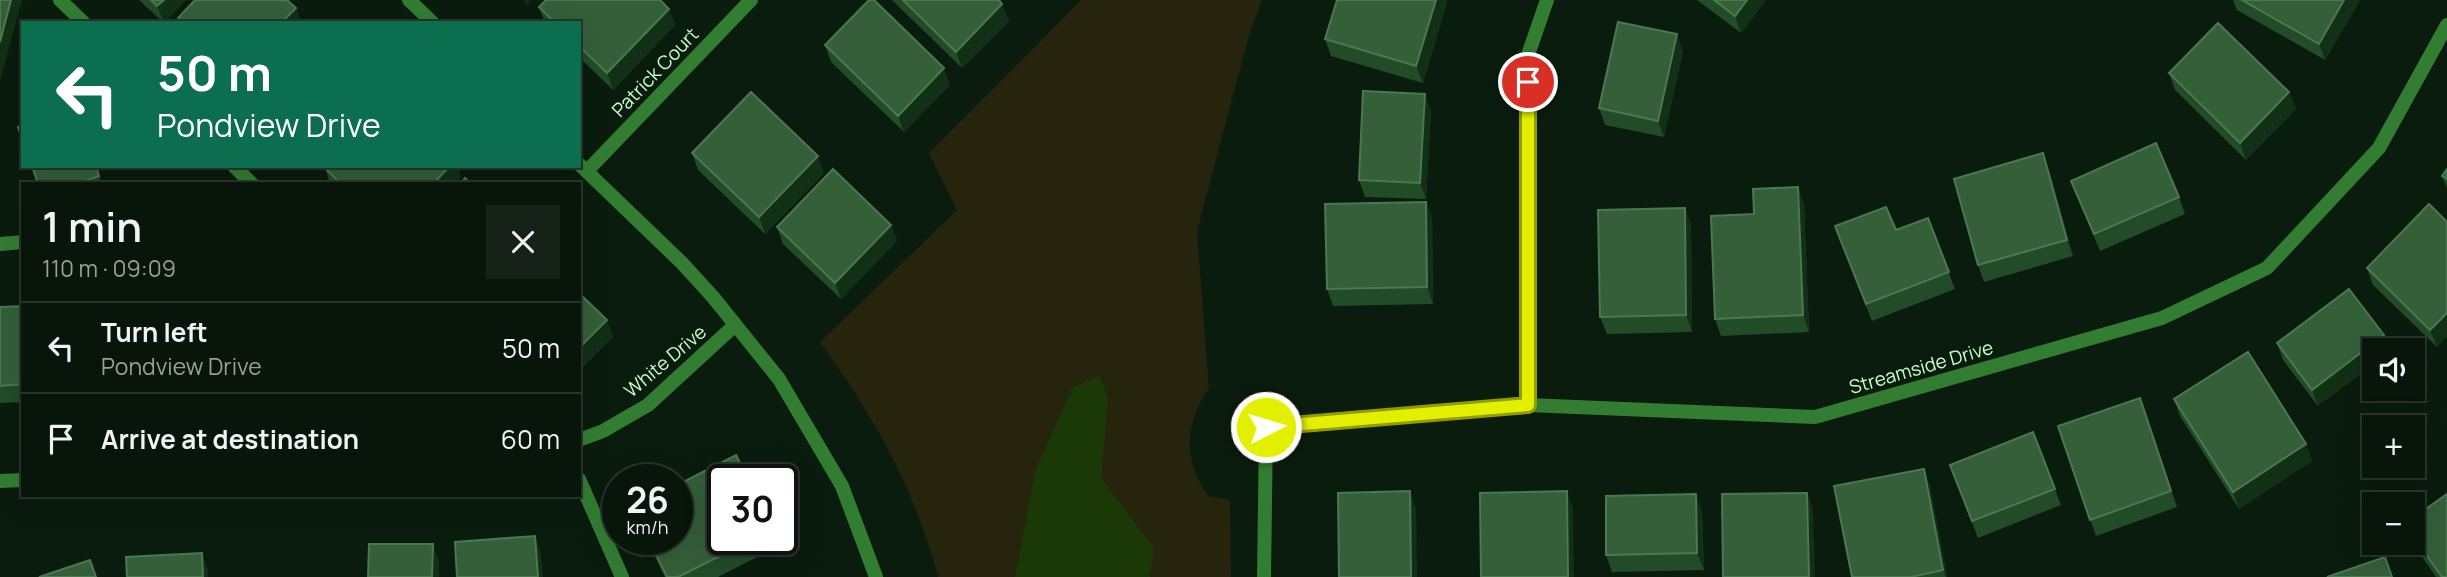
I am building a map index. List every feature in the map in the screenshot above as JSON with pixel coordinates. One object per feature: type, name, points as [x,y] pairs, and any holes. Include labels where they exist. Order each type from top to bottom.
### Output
[{"type":"street","points":[[60,0],[82,21]]},
{"type":"street","points":[[409,0],[431,21]]},
{"type":"street","points":[[1528,405],[1528,55],[1547,0]]},
{"type":"street","name":"Patrick Court","points":[[583,167],[748,1]]},
{"type":"street","name":"Streamside Drive","points":[[1264,577],[1266,427],[1528,405],[1815,417],[2162,318],[2267,268],[2379,148],[2447,25]]},
{"type":"street","points":[[583,167],[682,263],[779,379],[842,486],[876,577]]},
{"type":"street","points":[[236,168],[250,182]]},
{"type":"street","points":[[0,244],[21,242]]},
{"type":"street","name":"White Drive","points":[[581,439],[603,431],[648,405],[735,325]]},
{"type":"street","points":[[0,481],[21,480]]},
{"type":"street","points":[[581,484],[622,577]]},
{"type":"shaded area","points":[[1081,0],[1262,0],[1250,32],[1197,231],[1209,388],[1191,429],[1191,455],[1194,468],[1208,496],[1230,500],[1231,577],[938,577],[905,483],[875,425],[820,342],[957,210],[929,153]]},
{"type":"shaded area","points":[[1099,375],[1108,396],[1101,478],[1154,548],[1150,577],[1015,577],[1035,472],[1072,388]]},
{"type":"building","points":[[0,0],[11,0],[0,42]]},
{"type":"building","points":[[151,0],[164,0],[157,6]]},
{"type":"building","points":[[195,0],[287,0],[296,8],[283,21],[181,21],[178,18]]},
{"type":"building","points":[[546,0],[660,0],[669,9],[607,73],[581,48],[581,21],[553,21],[539,7]]},
{"type":"building","points":[[869,0],[874,0],[944,68],[898,116],[825,45]]},
{"type":"building","points":[[903,0],[999,0],[1002,4],[956,52]]},
{"type":"building","points":[[1337,0],[1436,0],[1416,66],[1325,39]]},
{"type":"building","points":[[1714,0],[1747,0],[1735,16]]},
{"type":"building","points":[[2242,0],[2344,0],[2319,44]]},
{"type":"building","points":[[1618,22],[1677,34],[1658,121],[1599,108]]},
{"type":"building","points":[[2218,23],[2289,92],[2240,143],[2169,73]]},
{"type":"building","points":[[1363,91],[1425,94],[1420,183],[1359,180]]},
{"type":"building","points":[[751,92],[818,156],[759,217],[692,153]]},
{"type":"building","points":[[2156,143],[2179,197],[2094,234],[2071,181]]},
{"type":"building","points":[[2043,153],[2067,240],[1978,265],[1954,179]]},
{"type":"building","points":[[33,168],[97,168],[99,176],[82,182],[37,182]]},
{"type":"building","points":[[325,168],[448,168],[435,182],[339,182]]},
{"type":"building","points":[[833,169],[891,225],[835,283],[777,227]]},
{"type":"building","points":[[1798,187],[1803,315],[1715,319],[1711,216],[1754,214],[1753,189]]},
{"type":"building","points":[[1426,202],[1427,287],[1327,289],[1325,204]]},
{"type":"building","points":[[2429,204],[2447,222],[2447,313],[2430,330],[2367,268]]},
{"type":"building","points":[[1886,207],[1896,230],[1928,218],[1949,272],[1866,304],[1835,226]]},
{"type":"building","points":[[1685,208],[1686,315],[1600,317],[1598,210]]},
{"type":"building","points":[[2349,289],[2384,335],[2380,338],[2362,338],[2362,352],[2312,390],[2277,343]]},
{"type":"building","points":[[581,295],[607,320],[581,346]]},
{"type":"building","points":[[21,306],[21,384],[0,386],[0,307]]},
{"type":"building","points":[[2248,352],[2306,444],[2233,492],[2174,399]]},
{"type":"building","points":[[2140,398],[2171,491],[2090,520],[2058,426]]},
{"type":"building","points":[[2033,432],[2055,489],[1972,521],[1950,465]]},
{"type":"building","points":[[736,455],[740,464],[718,464]]},
{"type":"building","points":[[1924,469],[1943,570],[1911,577],[1852,577],[1834,486]]},
{"type":"building","points":[[707,470],[707,555],[722,555],[678,577],[667,577],[656,555],[693,555],[693,477]]},
{"type":"building","points":[[1410,491],[1411,577],[1339,577],[1338,493]]},
{"type":"building","points":[[1567,491],[1568,577],[1481,577],[1480,493]]},
{"type":"building","points":[[1807,493],[1809,577],[1723,577],[1722,494]]},
{"type":"building","points":[[1696,494],[1697,553],[1606,555],[1606,496]]},
{"type":"building","points":[[2447,494],[2447,577],[2442,577],[2425,553],[2425,510]]},
{"type":"building","points":[[535,536],[538,577],[457,577],[455,542]]},
{"type":"building","points":[[369,544],[433,544],[432,577],[368,577]]},
{"type":"building","points":[[202,553],[203,577],[127,577],[126,557]]},
{"type":"building","points":[[2385,557],[2392,577],[2327,577]]},
{"type":"building","points":[[90,560],[96,577],[39,577]]},
{"type":"route","points":[[1266,427],[1528,405],[1528,82]]}]
